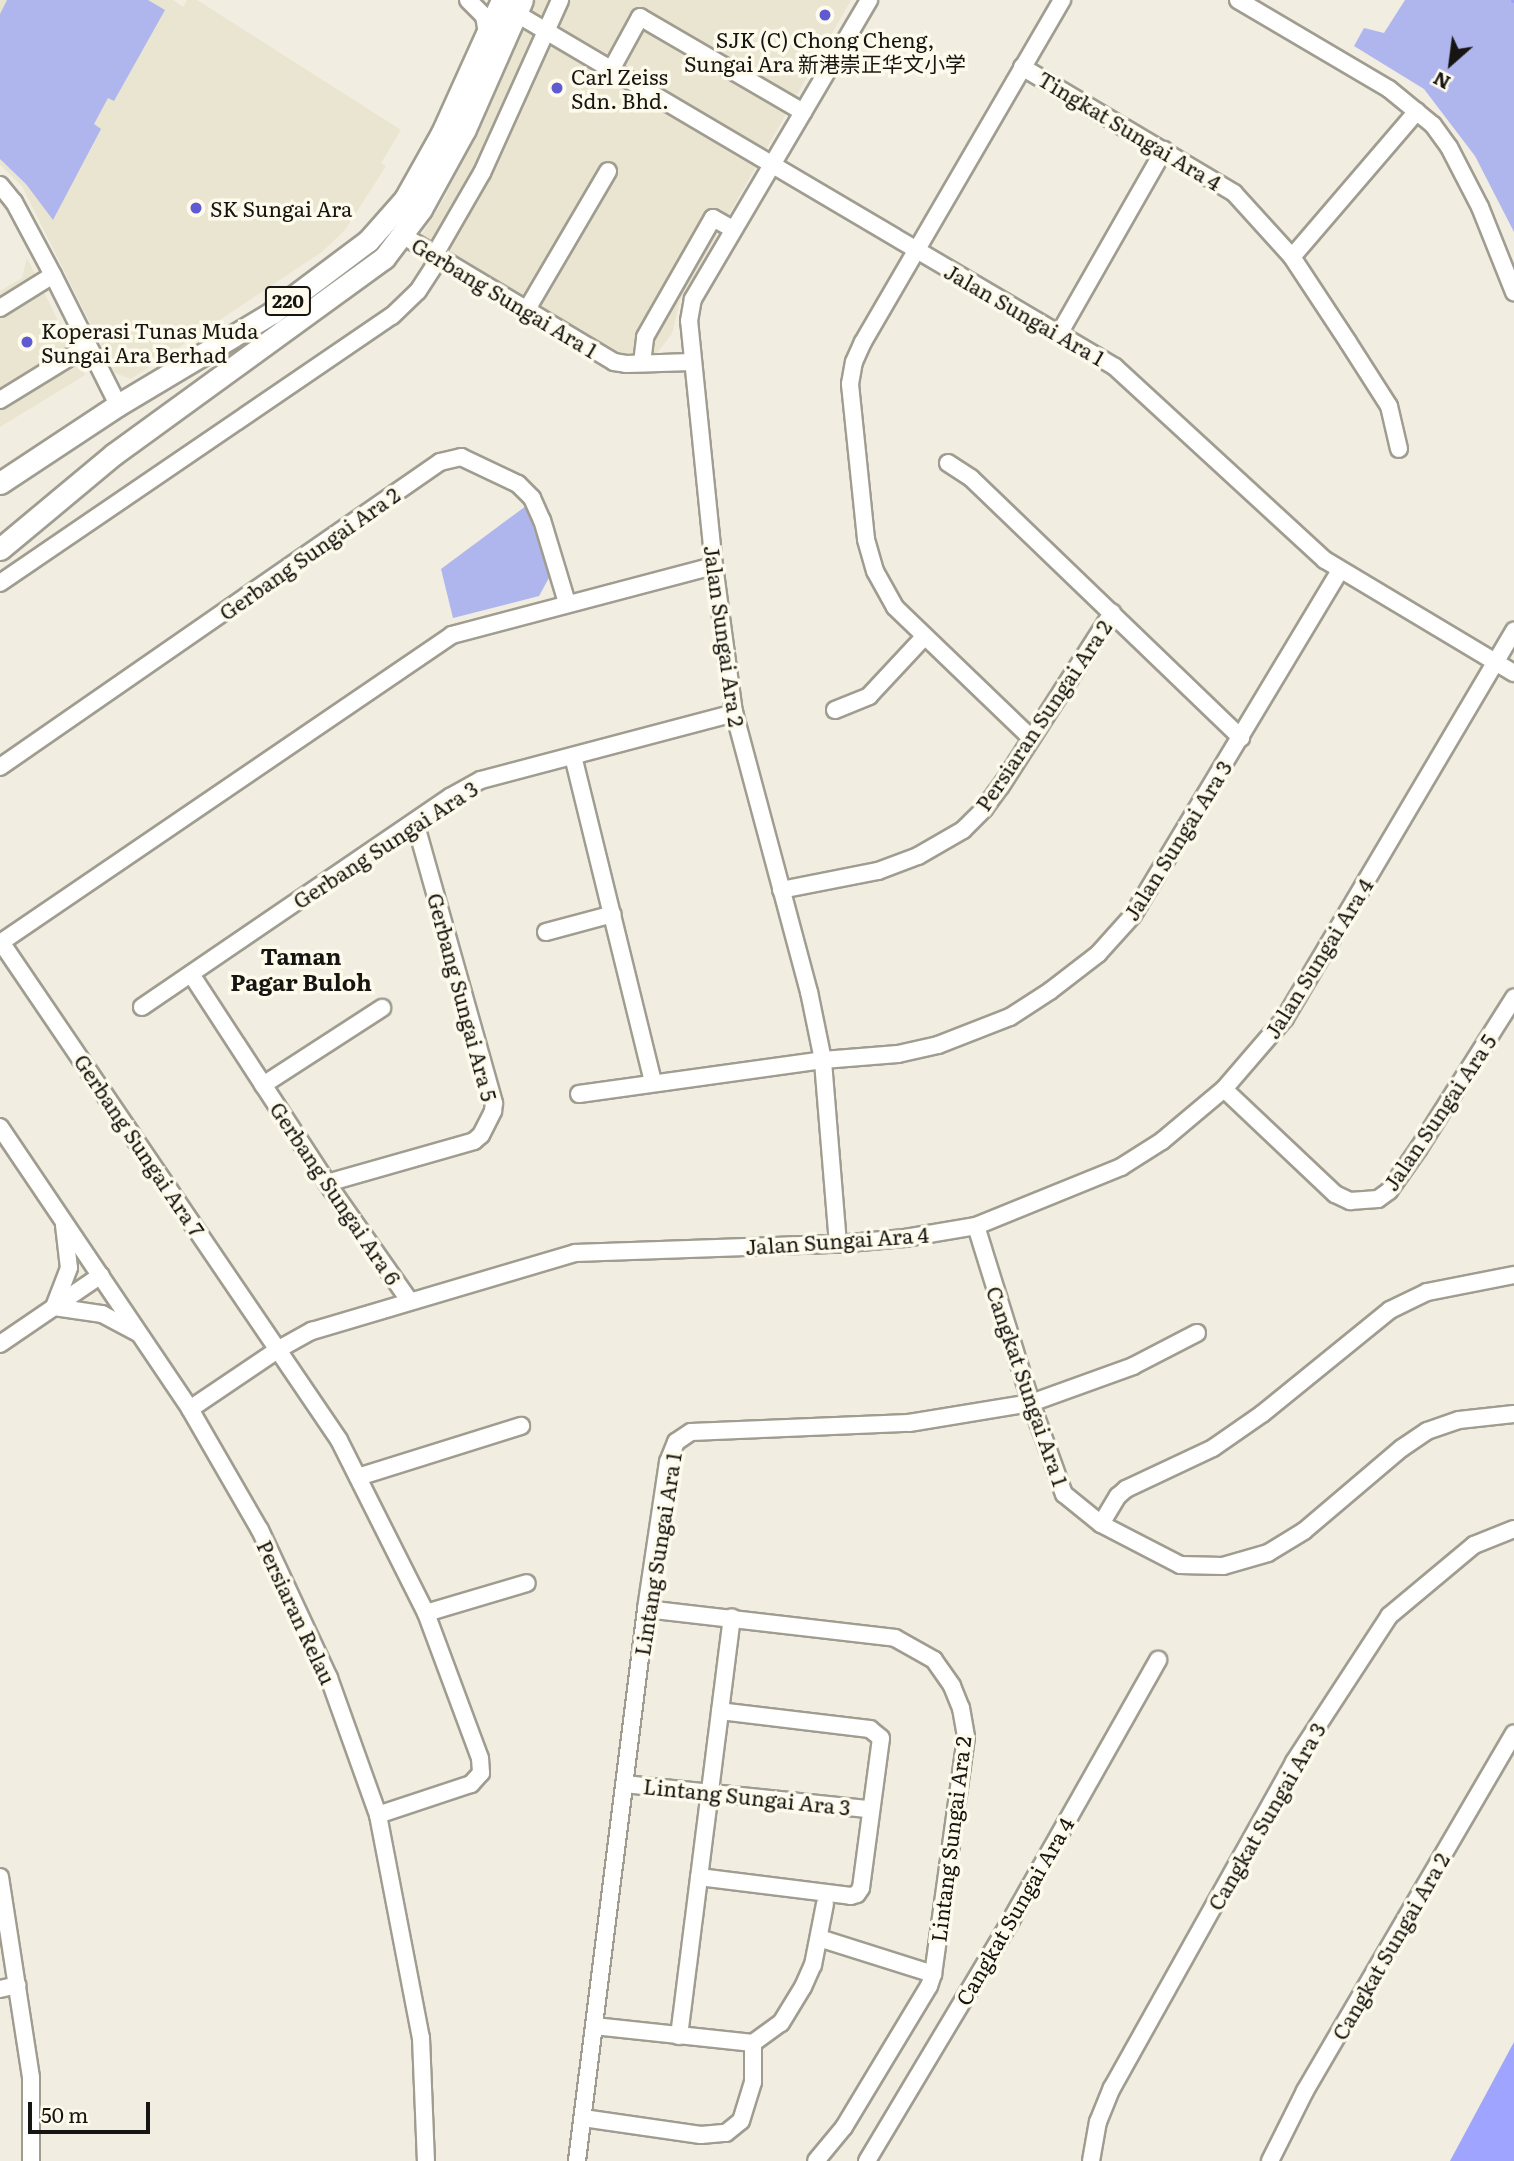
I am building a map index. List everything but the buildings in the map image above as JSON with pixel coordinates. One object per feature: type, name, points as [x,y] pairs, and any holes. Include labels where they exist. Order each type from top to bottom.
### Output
[{"type":"main road","name":"220","points":[[0,483],[118,405],[272,313],[336,267],[384,225],[405,199],[442,133],[487,33],[510,4]]},
{"type":"main road","name":"220","points":[[0,549],[114,454],[384,258],[421,209],[464,129],[510,4]]},
{"type":"street","points":[[468,0],[484,16],[487,33]]},
{"type":"street","points":[[0,583],[392,316],[418,291],[482,173],[560,0]]},
{"type":"street","name":"Jalan Sungai Ara 2","points":[[838,1244],[823,1060],[809,992],[734,713],[714,566],[689,321],[694,299],[733,229],[869,0]]},
{"type":"street","points":[[1031,738],[895,607],[872,560],[866,540],[850,384],[854,362],[863,342],[1062,0]]},
{"type":"street","points":[[1238,0],[1389,89],[1417,111],[1449,147],[1480,207],[1514,292]]},
{"type":"street","name":"Jalan Sungai Ara 1","points":[[510,4],[547,32],[1127,376],[1310,548],[1340,571],[1514,673]]},
{"type":"street","points":[[611,70],[640,17],[803,112]]},
{"type":"street","name":"Tingkat Sungai Ara 4","points":[[1022,67],[1234,193],[1292,257],[1389,406],[1399,449]]},
{"type":"street","points":[[1292,257],[1417,111]]},
{"type":"street","points":[[1059,334],[1164,150]]},
{"type":"street","points":[[526,311],[608,171]]},
{"type":"street","points":[[0,185],[14,202],[118,405]]},
{"type":"street","points":[[642,363],[645,337],[713,218],[733,229]]},
{"type":"street","name":"Gerbang Sungai Ara 1","points":[[402,234],[436,257],[614,362],[692,362]]},
{"type":"street","points":[[0,308],[53,275]]},
{"type":"street","points":[[0,400],[86,347]]},
{"type":"street","name":"Gerbang Sungai Ara 2","points":[[0,767],[440,462],[461,457],[518,484],[531,498],[542,520],[567,603]]},
{"type":"street","points":[[948,463],[971,478],[1241,738]]},
{"type":"street","points":[[1,942],[452,635],[714,566]]},
{"type":"street","name":"Jalan Sungai Ara 3","points":[[579,1094],[823,1060],[898,1054],[938,1045],[1010,1017],[1089,961],[1133,915],[1340,571]]},
{"type":"street","name":"Persiaran Sungai Ara 2","points":[[781,890],[878,871],[918,856],[962,830],[984,809],[1112,613]]},
{"type":"street","name":"Jalan Sungai Ara 4","points":[[190,1409],[279,1349],[312,1331],[409,1300],[575,1254],[838,1244],[905,1238],[976,1226],[1121,1167],[1162,1141],[1224,1089],[1285,1018],[1514,631]]},
{"type":"street","points":[[835,710],[869,696],[924,637]]},
{"type":"street","name":"Gerbang Sungai Ara 3","points":[[142,1007],[481,780],[734,713]]},
{"type":"street","points":[[573,755],[653,1082]]},
{"type":"street","name":"Gerbang Sungai Ara 5","points":[[327,1183],[474,1141],[481,1135],[493,1111],[494,1103],[415,822]]},
{"type":"street","points":[[546,932],[613,914]]},
{"type":"street","name":"Gerbang Sungai Ara 7","points":[[1,942],[339,1440],[426,1613],[480,1758],[481,1773],[471,1784],[378,1815]]},
{"type":"street","name":"Gerbang Sungai Ara 6","points":[[191,974],[327,1183],[409,1300]]},
{"type":"street","name":"Jalan Sungai Ara 5","points":[[1224,1089],[1335,1194],[1350,1201],[1378,1199],[1389,1191],[1419,1148],[1512,1004]]},
{"type":"street","name":"Gerbang Sungai Ara 6","points":[[263,1085],[382,1008]]},
{"type":"street","name":"Persiaran Relau","points":[[0,1127],[190,1409],[260,1530],[329,1678],[378,1815],[421,2038],[424,2159]]},
{"type":"street","points":[[54,1307],[69,1268],[63,1220]]},
{"type":"street","name":"Cangkat Sungai Ara 1","points":[[976,1226],[1031,1403],[1064,1494],[1101,1524],[1180,1564],[1223,1566],[1268,1553],[1304,1531],[1402,1448],[1427,1431],[1459,1420],[1514,1413]]},
{"type":"street","points":[[0,1344],[101,1275]]},
{"type":"street","points":[[1101,1524],[1118,1496],[1126,1489],[1213,1448],[1262,1414],[1390,1310],[1427,1292],[1514,1275]]},
{"type":"street","points":[[54,1307],[102,1314],[142,1336]]},
{"type":"street","name":"Lintang Sungai Ara 1","points":[[577,2161],[646,1609],[670,1452],[682,1436],[691,1432],[909,1423],[1031,1403],[1133,1366],[1197,1333]]},
{"type":"street","points":[[358,1477],[521,1426]]},
{"type":"street","name":"Cangkat Sungai Ara 3","points":[[1091,2161],[1098,2122],[1119,2076],[1294,1762],[1389,1616],[1474,1545],[1514,1529]]},
{"type":"street","points":[[426,1613],[527,1583]]},
{"type":"street","name":"Lintang Sungai Ara 2","points":[[646,1609],[895,1638],[934,1660],[952,1686],[961,1708],[966,1737],[933,1974],[929,1986],[844,2127],[816,2161]]},
{"type":"street","points":[[679,2036],[732,1617]]},
{"type":"street","name":"Cangkat Sungai Ara 4","points":[[867,2161],[1011,1920],[1158,1660]]},
{"type":"street","points":[[699,1877],[851,1896],[857,1894],[861,1888],[869,1809],[881,1738],[877,1733],[720,1711]]},
{"type":"street","name":"Cangkat Sungai Ara 2","points":[[1270,2161],[1305,2091],[1514,1734]]},
{"type":"street","name":"Lintang Sungai Ara 3","points":[[625,1784],[869,1809]]},
{"type":"street","points":[[0,1877],[31,2078],[31,2161]]},
{"type":"street","points":[[594,2026],[753,2043],[781,2023],[803,1987],[819,1938],[825,1904]]},
{"type":"street","points":[[819,1938],[933,1974]]},
{"type":"street","points":[[0,1989],[18,1985]]},
{"type":"street","points":[[583,2118],[701,2135],[726,2133],[741,2121],[749,2095],[753,2043]]},
{"type":"shaded area","name":"SK Sungai Ara","points":[[0,0],[173,0],[183,7],[187,0],[197,0],[401,130],[381,163],[386,166],[345,230],[323,251],[131,379],[115,373],[22,186],[0,165]]},
{"type":"shaded area","points":[[7,0],[148,0],[165,10],[114,101],[108,98],[94,124],[101,129],[53,220],[26,184],[0,159],[0,14]]},
{"type":"shaded area","points":[[533,0],[851,0],[680,300],[672,334],[656,354],[621,353],[421,236],[444,199]]},
{"type":"shaded area","points":[[1405,0],[1514,0],[1514,232],[1475,156],[1424,89],[1354,46],[1364,28],[1384,33]]},
{"type":"shaded area","points":[[27,258],[85,375],[0,427],[0,291],[22,278]]},
{"type":"shaded area","points":[[526,506],[550,576],[539,596],[453,618],[441,569]]},
{"type":"shaded area","points":[[1514,2042],[1514,2161],[1450,2161]]},
{"type":"place","name":"SJK (C) Chong Cheng, Sungai Ara 新港崇正华文小学","points":[[825,15]]},
{"type":"place","name":"Carl Zeiss Sdn. Bhd.","points":[[557,88]]},
{"type":"place","name":"SK Sungai Ara","points":[[196,208]]},
{"type":"place","name":"Koperasi Tunas Muda Sungai Ara Berhad","points":[[27,342]]},
{"type":"district","name":"Taman Pagar Buloh","points":[[301,968]]}]
